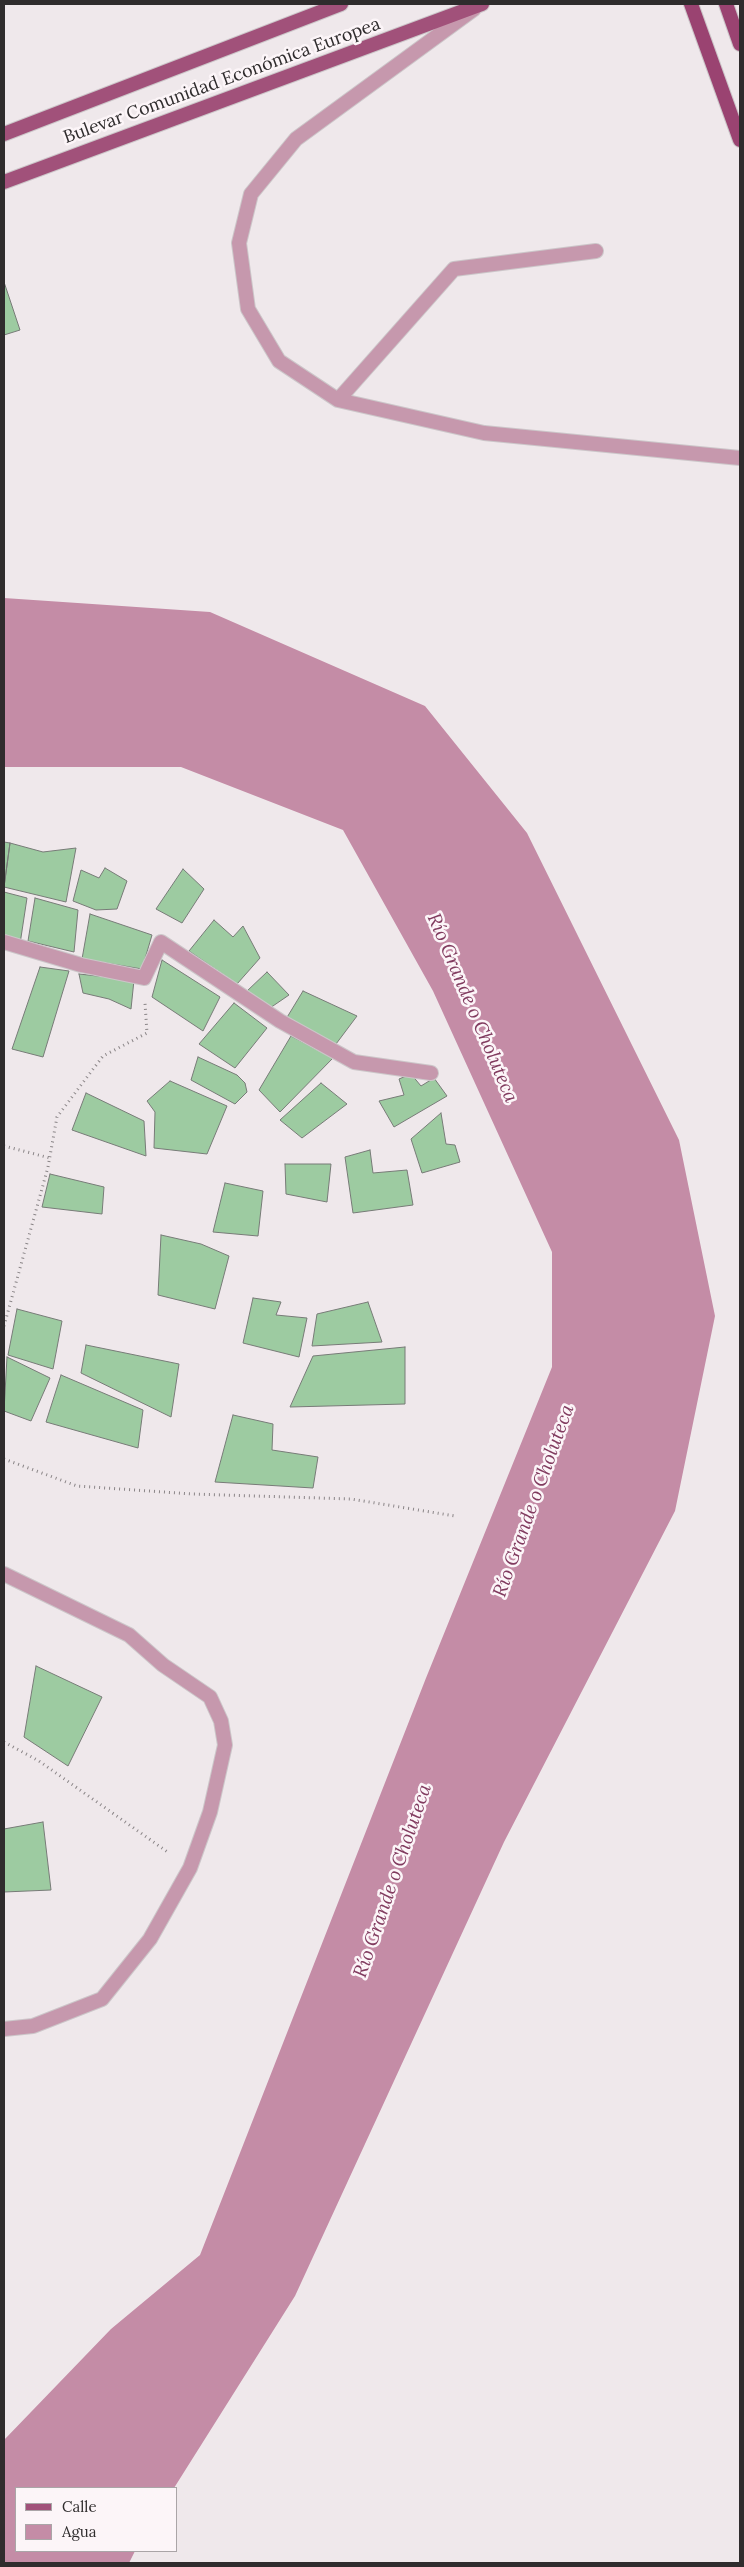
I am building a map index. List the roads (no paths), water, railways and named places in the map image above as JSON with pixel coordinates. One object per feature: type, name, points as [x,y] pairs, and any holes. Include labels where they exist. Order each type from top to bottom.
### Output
[{"type":"highway","points":[[691,4],[740,140]]},
{"type":"highway","points":[[728,10],[740,44]]},
{"type":"main road","name":"Bulevar Comunidad Económica Europea","points":[[4,134],[341,4]]},
{"type":"main road","name":"Bulevar Comunidad Económica Europea","points":[[4,182],[482,4]]},
{"type":"street","points":[[482,4],[296,139],[251,194],[239,243],[248,309],[280,361],[338,400],[484,433],[740,458]]},
{"type":"street","points":[[338,400],[454,269],[596,251]]},
{"type":"street","points":[[4,942],[81,965],[144,978],[160,942],[280,1021],[354,1062],[431,1073]]},
{"type":"street","points":[[4,1574],[129,1635],[163,1665],[210,1697],[221,1721],[225,1745],[210,1812],[190,1868],[150,1939],[102,2000],[33,2026],[4,2029]]},
{"type":"water","name":"Río Grande o Choluteca","points":[[4,598],[210,612],[425,706],[527,833],[679,1140],[715,1316],[675,1511],[504,1842],[295,2296],[175,2487],[15,2487],[15,2552],[134,2552],[129,2563],[4,2563],[4,2440],[111,2329],[200,2255],[426,1678],[552,1367],[552,1252],[433,991],[343,830],[181,767],[4,767]]}]
